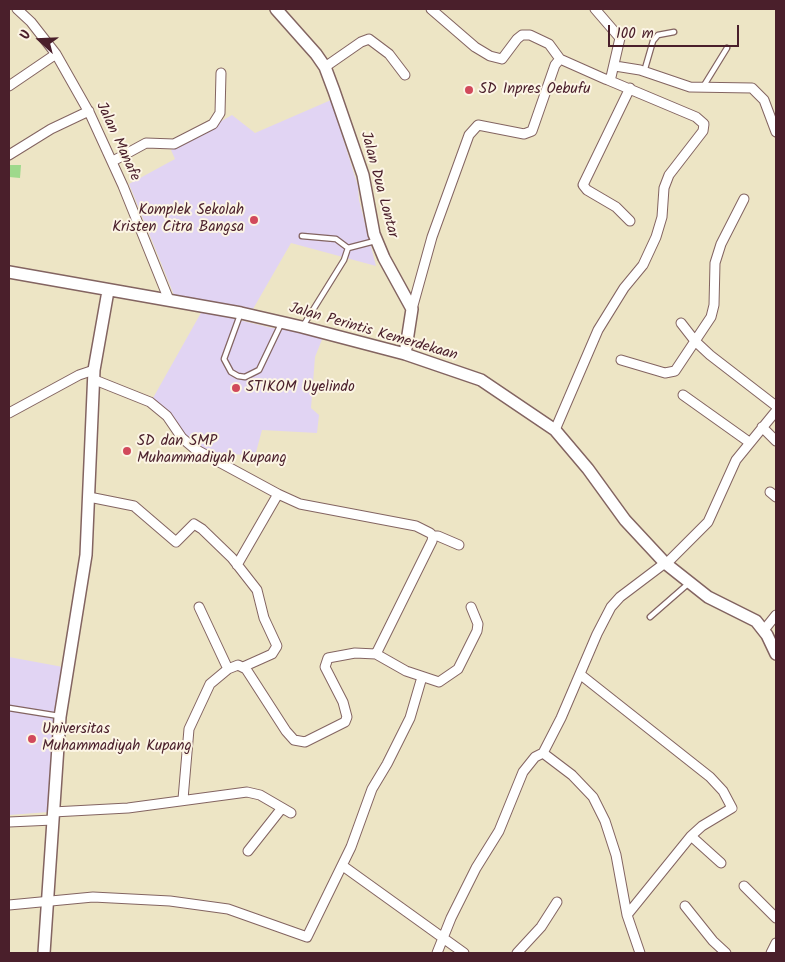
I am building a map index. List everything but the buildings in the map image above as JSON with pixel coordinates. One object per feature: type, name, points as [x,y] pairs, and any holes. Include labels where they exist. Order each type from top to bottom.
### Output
[{"type":"street","name":"Jalan Manafe","points":[[17,9],[31,22],[56,54],[89,111],[113,161],[169,300]]},
{"type":"street","name":"Jalan Dua Lontar","points":[[276,9],[292,29],[307,43],[325,67],[362,175],[370,224],[376,240],[412,309]]},
{"type":"street","points":[[431,9],[475,47],[490,56],[502,58],[517,39],[522,35],[530,35],[549,44],[560,59],[696,117],[704,124],[703,130],[669,175],[664,188],[662,217],[656,237],[643,265],[624,288],[598,330],[555,430]]},
{"type":"street","points":[[595,9],[619,33],[620,38],[615,66],[608,80]]},
{"type":"street","points":[[325,67],[361,42],[369,39],[389,54],[405,75]]},
{"type":"street","points":[[9,86],[56,54]]},
{"type":"street","points":[[405,354],[412,309],[432,237],[469,134],[478,126],[524,134],[532,131],[555,65],[560,59]]},
{"type":"street","points":[[615,66],[644,72],[677,84],[702,89],[752,88],[764,100],[776,132]]},
{"type":"street","points":[[113,161],[146,143],[174,144],[218,120],[220,113],[221,73]]},
{"type":"street","points":[[630,88],[583,185],[587,190],[616,207],[630,221]]},
{"type":"street","points":[[9,155],[51,129],[89,111]]},
{"type":"street","points":[[621,360],[670,374],[675,371],[711,317],[714,305],[715,263],[721,244],[744,200]]},
{"type":"street","name":"Jalan Perintis Kemerdekaan","points":[[9,272],[241,313],[281,322],[405,354],[481,380],[555,430],[588,469],[625,520],[666,563],[708,597],[749,617],[764,630],[776,654]]},
{"type":"street","points":[[44,953],[60,717],[86,555],[95,375],[108,291]]},
{"type":"street","points":[[681,323],[695,341],[776,406]]},
{"type":"street","points":[[9,413],[40,399],[79,375],[95,375],[150,402],[167,416],[182,438],[195,450],[278,494],[300,504],[317,508],[416,526],[433,536],[438,536],[459,545]]},
{"type":"street","points":[[683,395],[749,442]]},
{"type":"street","points":[[437,953],[476,868],[499,831],[523,772],[535,757],[542,753],[581,675],[597,634],[615,602],[666,563],[708,522],[728,473],[749,442],[776,411]]},
{"type":"street","points":[[762,427],[776,441]]},
{"type":"street","points":[[237,565],[278,494]]},
{"type":"street","points":[[89,497],[134,506],[176,542],[194,524],[216,542],[237,565],[257,590],[264,618],[276,646],[272,654],[243,667]]},
{"type":"street","points":[[376,654],[426,555],[433,536]]},
{"type":"street","points":[[183,799],[189,729],[210,684],[228,669],[238,665],[249,672],[286,731],[294,740],[305,742],[345,722],[347,717],[343,702],[325,666],[328,658],[355,652],[376,654],[422,677],[439,682],[458,669],[478,624],[471,607]]},
{"type":"street","points":[[199,608],[228,669]]},
{"type":"street","points":[[764,630],[776,615]]},
{"type":"street","points":[[581,675],[710,777],[723,792],[732,808],[702,826],[691,836],[627,914]]},
{"type":"street","points":[[9,905],[93,897],[138,899],[228,909],[304,938],[314,928],[342,866],[372,789],[410,718],[422,677]]},
{"type":"street","points":[[542,753],[572,775],[593,797],[616,855],[627,914],[640,953]]},
{"type":"street","points":[[9,822],[128,808],[183,799],[255,792],[286,811],[248,851]]},
{"type":"street","points":[[691,836],[721,863]]},
{"type":"street","points":[[342,866],[464,953]]},
{"type":"street","points":[[744,886],[776,918]]},
{"type":"street","points":[[518,953],[541,926],[556,902]]},
{"type":"street","points":[[685,906],[713,942],[726,953]]},
{"type":"street","points":[[771,953],[776,943]]},
{"type":"lane","points":[[644,72],[654,41],[665,33],[674,32]]},
{"type":"lane","points":[[702,89],[727,48]]},
{"type":"lane","points":[[302,236],[336,239],[348,248]]},
{"type":"lane","points":[[348,248],[376,240]]},
{"type":"lane","points":[[302,327],[344,260],[348,248]]},
{"type":"lane","points":[[241,313],[224,359],[226,366],[238,376],[253,375],[259,370],[281,322]]},
{"type":"lane","points":[[650,616],[689,583]]},
{"type":"lane","points":[[9,708],[60,717]]},
{"type":"shaded area","name":"Komplek Sekolah Kristen Citra Bangsa","points":[[331,100],[358,186],[359,200],[376,266],[291,243],[253,309],[174,295],[129,184],[175,159],[171,150],[232,115],[255,133]]},
{"type":"shaded area","name":"STIKOM Uyelindo","points":[[202,311],[272,328],[325,332],[315,357],[311,408],[319,415],[317,433],[262,430],[255,456],[199,451],[185,438],[153,398]]},
{"type":"shaded area","name":"Universitas Muhammadiyah Kupang","points":[[9,657],[63,667],[49,812],[9,815]]},
{"type":"green space","points":[[9,165],[21,165],[20,178],[9,177]]},
{"type":"place","name":"SD Inpres Oebufu","points":[[469,90]]},
{"type":"place","name":"Komplek Sekolah Kristen Citra Bangsa","points":[[254,220]]},
{"type":"place","name":"STIKOM Uyelindo","points":[[236,388]]},
{"type":"place","name":"SD dan SMP Muhammadiyah Kupang","points":[[127,451]]},
{"type":"place","name":"Universitas Muhammadiyah Kupang","points":[[32,739]]}]
